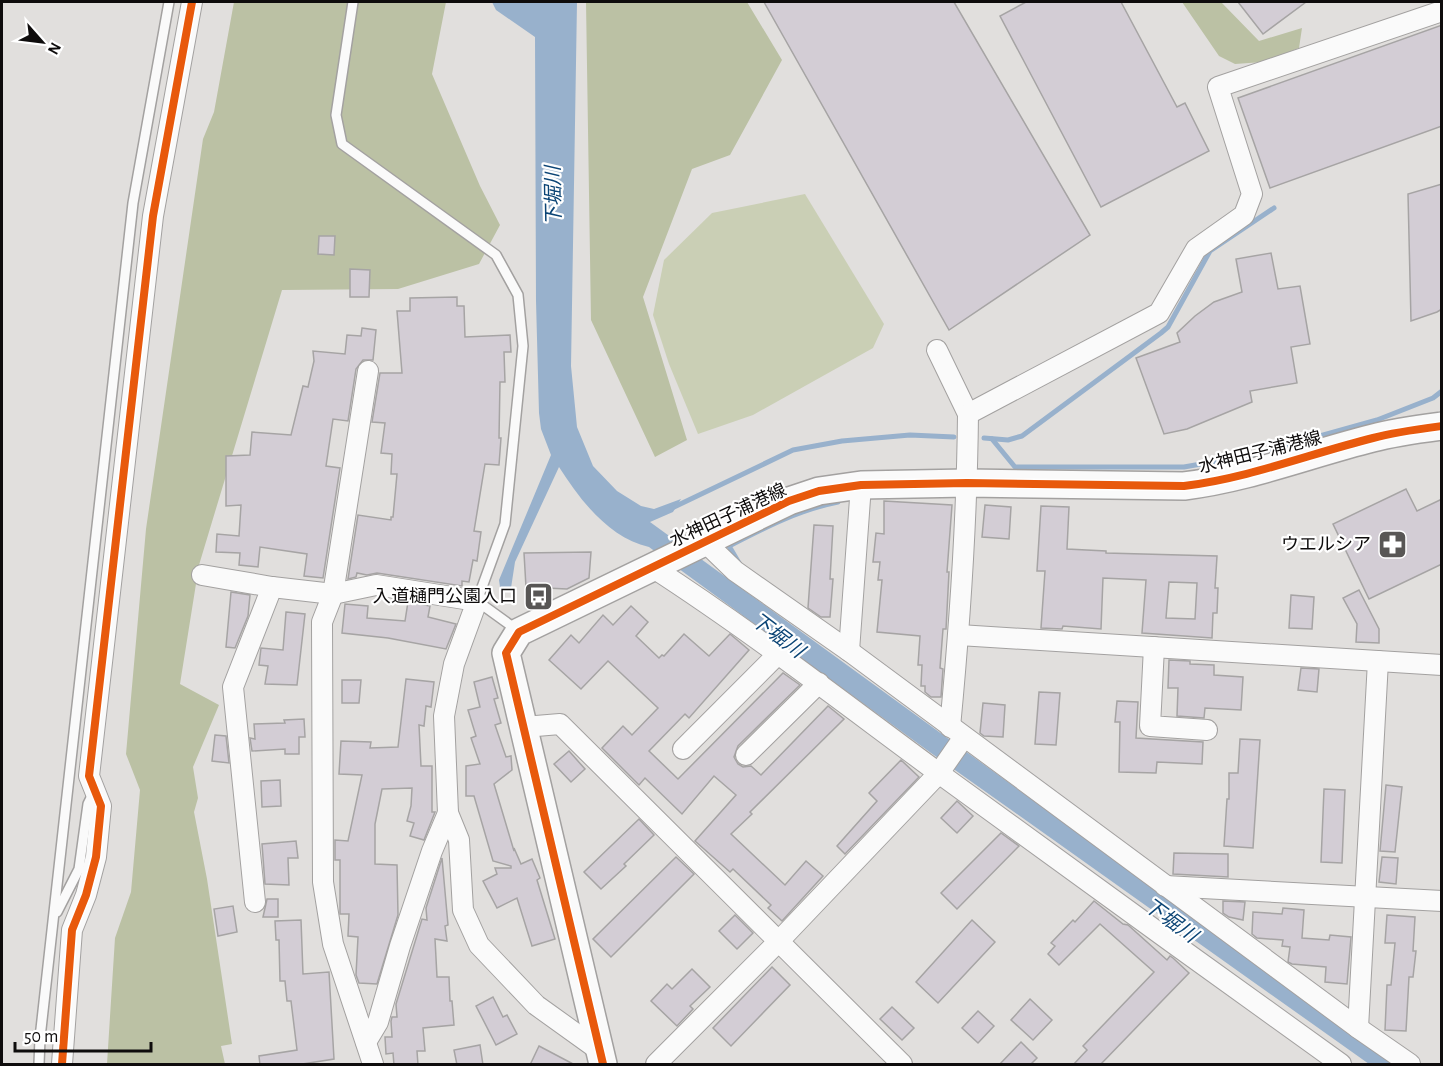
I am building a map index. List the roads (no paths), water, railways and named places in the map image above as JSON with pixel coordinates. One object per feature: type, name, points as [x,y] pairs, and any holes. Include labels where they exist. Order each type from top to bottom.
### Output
[{"type":"main road","name":"水神田子浦港線","points":[[519,632],[789,501],[819,491],[861,485],[967,483],[1184,486],[1251,474],[1374,438],[1442,426]]},
{"type":"main road","points":[[519,632],[506,653],[602,1058]]},
{"type":"street","points":[[62,1065],[72,930],[86,895],[96,857],[101,806],[89,776],[150,239],[192,2]]},
{"type":"street","points":[[968,414],[1159,313],[1196,249],[1244,215],[1252,194],[1218,87],[1442,11]]},
{"type":"street","points":[[656,1065],[778,942],[939,773],[957,732],[968,414],[937,350]]},
{"type":"street","points":[[368,371],[333,594],[322,622],[323,882],[333,944],[373,1065]]},
{"type":"street","points":[[849,651],[861,485]]},
{"type":"street","points":[[699,544],[849,651],[1410,1065]]},
{"type":"street","points":[[657,565],[1341,1065]]},
{"type":"street","points":[[202,575],[272,587],[333,594],[376,585],[477,601],[454,664],[444,716],[448,813],[459,840],[463,910],[479,945],[536,1005],[602,1058]]},
{"type":"street","points":[[255,902],[233,687],[272,587]]},
{"type":"street","points":[[959,635],[1442,665]]},
{"type":"street","points":[[1154,647],[1150,726],[1207,730]]},
{"type":"street","points":[[682,749],[779,653]]},
{"type":"street","points":[[1358,1028],[1378,661]]},
{"type":"street","points":[[746,755],[819,683]]},
{"type":"street","points":[[524,728],[560,724],[902,1065]]},
{"type":"street","points":[[366,1042],[378,1022],[432,850],[448,813]]},
{"type":"street","points":[[1165,886],[1442,901]]},
{"type":"lane","points":[[39,1065],[53,918],[133,202],[169,2]]},
{"type":"lane","points":[[354,2],[336,115],[342,144],[496,255],[518,295],[523,346],[505,524],[477,601],[519,632]]},
{"type":"lane","points":[[53,918],[79,869],[88,804],[95,790]]},
{"type":"water","name":"下堀川","points":[[492,2],[577,2],[571,366],[577,427],[593,466],[617,491],[641,506],[654,509],[681,499],[673,512],[650,522],[1396,1064],[1369,1064],[931,753],[649,547],[621,535],[608,526],[576,492],[559,467],[515,562],[511,588],[500,587],[499,580],[551,455],[541,429],[539,413],[536,301],[535,37],[496,10]]},
{"type":"waterway","points":[[984,438],[1008,440],[1022,436],[1161,333],[1168,327],[1210,251],[1274,208]]},
{"type":"waterway","points":[[992,439],[1015,467],[1184,467],[1252,455],[1377,420],[1433,398],[1442,391]]},
{"type":"waterway","points":[[672,508],[793,450],[842,441],[910,435],[954,437]]},
{"type":"waterway","points":[[739,563],[729,546],[795,515],[838,502]]},
{"type":"place","name":"ウエルシア","points":[[1392,544]]},
{"type":"place","name":"入道樋門公園入口","points":[[538,596]]}]
